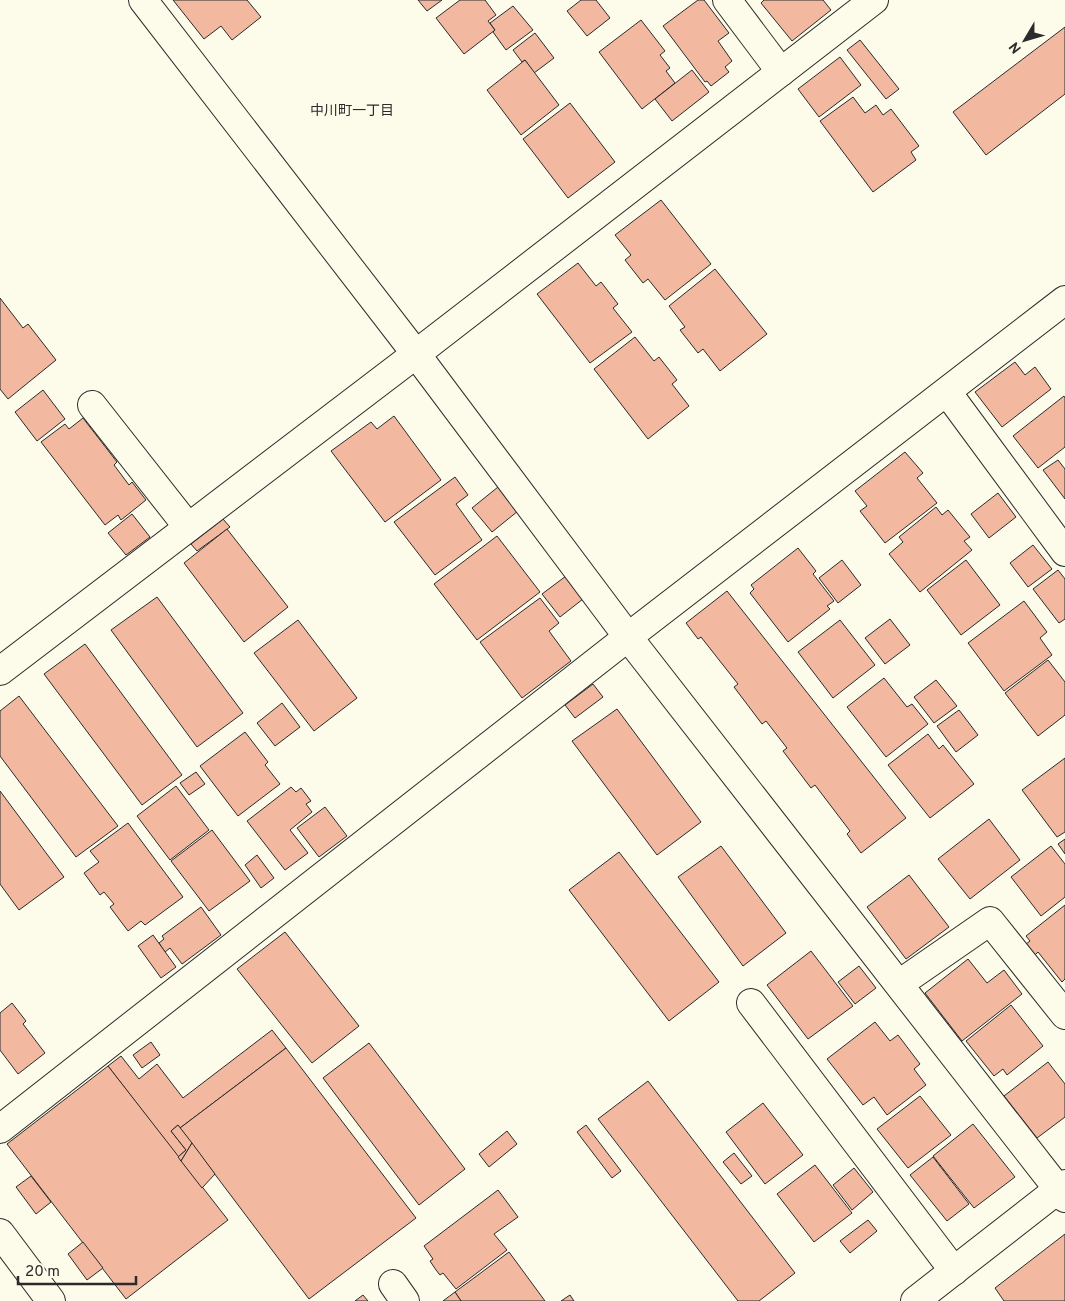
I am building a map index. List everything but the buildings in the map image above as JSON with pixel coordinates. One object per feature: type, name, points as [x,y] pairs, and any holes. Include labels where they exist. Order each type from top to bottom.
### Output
[{"type":"street","points":[[143,0],[416,354],[628,637],[899,984],[1063,1190],[915,1301]]},
{"type":"street","points":[[727,0],[781,72]]},
{"type":"street","points":[[0,670],[416,354],[874,0]]},
{"type":"street","points":[[0,1129],[628,637],[947,392],[1062,308]]},
{"type":"street","points":[[947,392],[1065,552]]},
{"type":"street","points":[[92,405],[188,528]]},
{"type":"street","points":[[899,984],[990,921],[1065,1015]]},
{"type":"street","points":[[751,1003],[954,1271]]},
{"type":"street","points":[[0,1233],[51,1301]]},
{"type":"district","name":"中川町一丁目","points":[[352,111]]}]
